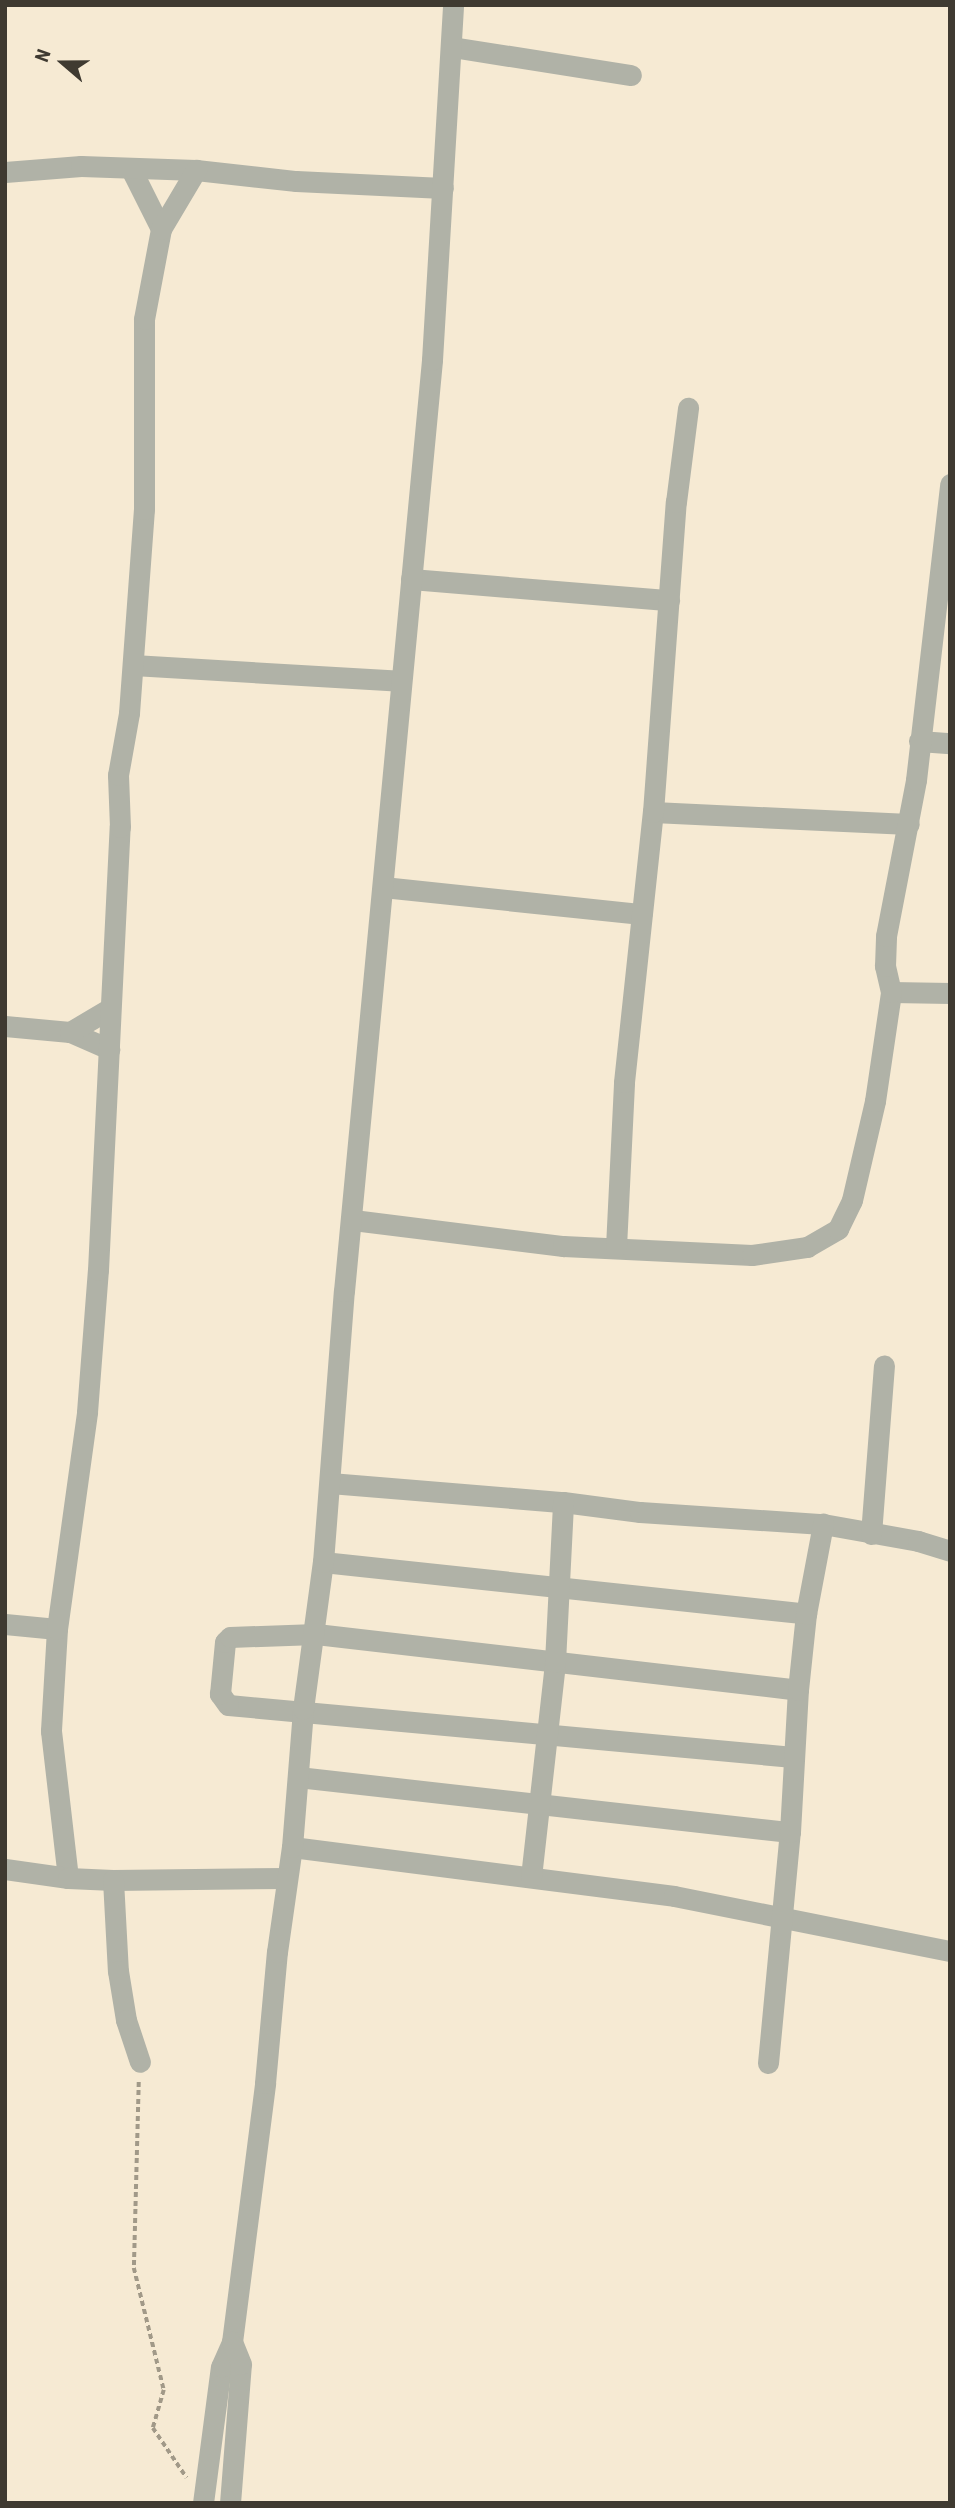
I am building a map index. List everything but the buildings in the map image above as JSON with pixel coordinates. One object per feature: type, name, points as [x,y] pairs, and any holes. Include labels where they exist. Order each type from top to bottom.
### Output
[{"type":"street","points":[[203,2503],[221,2367],[232,2342],[265,2083],[286,1878],[292,1847],[303,1709],[316,1634],[400,681],[432,360],[453,5]]},
{"type":"street","points":[[452,47],[631,75]]},
{"type":"street","points":[[5,172],[81,166],[196,170],[296,181],[443,188]]},
{"type":"street","points":[[131,169],[161,229]]},
{"type":"street","points":[[68,1878],[51,1731],[57,1629],[87,1412],[106,1140],[109,1009],[120,827],[118,775],[133,665],[146,452],[144,319],[161,229],[196,170]]},
{"type":"street","points":[[617,1247],[624,1082],[653,812],[669,600],[688,408]]},
{"type":"street","points":[[353,1220],[563,1246],[752,1255],[807,1247],[838,1229],[852,1200],[869,1126],[891,992],[886,966],[886,936],[909,824],[941,584],[950,484]]},
{"type":"street","points":[[411,579],[669,600]]},
{"type":"street","points":[[133,665],[400,681]]},
{"type":"street","points":[[919,741],[950,743]]},
{"type":"street","points":[[653,812],[909,824]]},
{"type":"street","points":[[383,887],[642,914]]},
{"type":"street","points":[[891,992],[950,993]]},
{"type":"street","points":[[70,1032],[109,1009]]},
{"type":"street","points":[[5,1026],[70,1032],[109,1049]]},
{"type":"street","points":[[870,1534],[884,1365]]},
{"type":"street","points":[[330,1483],[563,1502],[640,1512],[823,1524],[918,1541],[950,1551]]},
{"type":"street","points":[[531,1877],[555,1662],[563,1502]]},
{"type":"street","points":[[768,2063],[790,1832],[798,1690],[806,1614],[823,1524]]},
{"type":"street","points":[[323,1562],[559,1590],[806,1614]]},
{"type":"street","points":[[5,1624],[57,1629]]},
{"type":"street","points":[[793,1757],[228,1704],[222,1700],[225,1642],[235,1635],[316,1634],[798,1690]]},
{"type":"street","points":[[298,1777],[790,1832]]},
{"type":"street","points":[[292,1847],[674,1896],[950,1951]]},
{"type":"street","points":[[5,1869],[68,1878],[113,1880],[286,1878]]},
{"type":"street","points":[[113,1880],[120,1983],[126,2020],[140,2062]]},
{"type":"street","points":[[230,2503],[241,2364],[232,2342]]},
{"type":"path","points":[[140,2062],[134,2268],[164,2390],[153,2428],[177,2468],[192,2484],[206,2477]]}]
